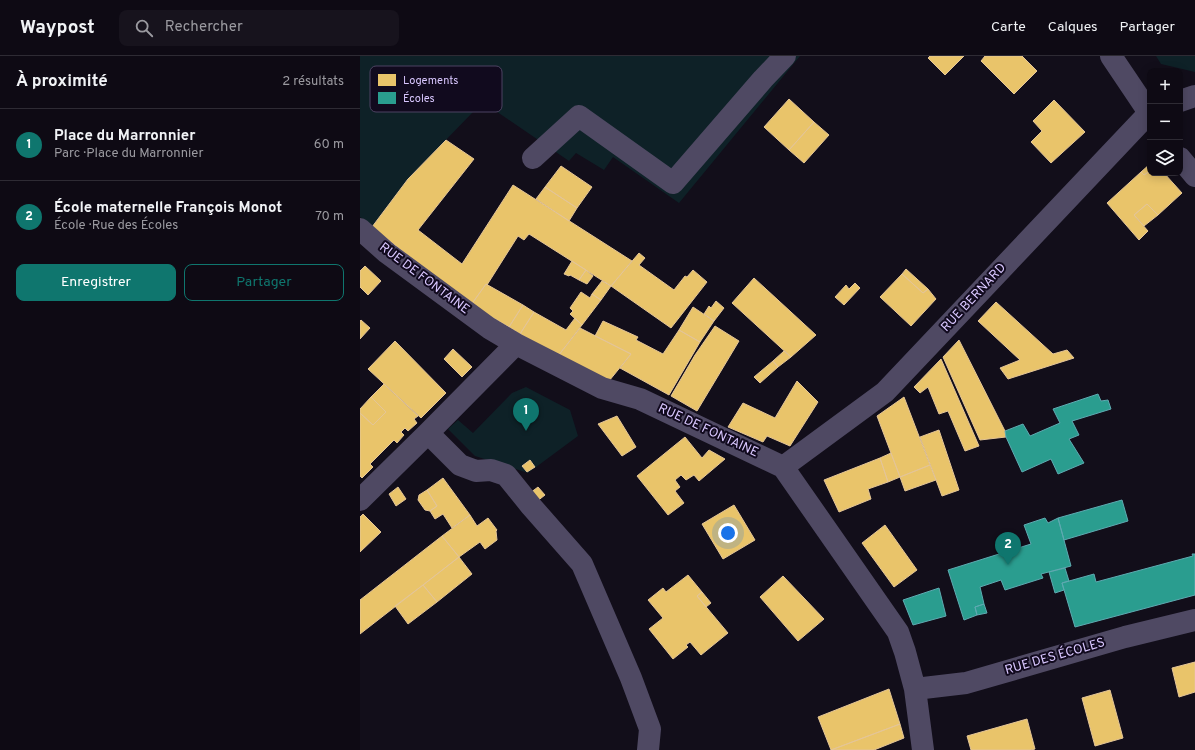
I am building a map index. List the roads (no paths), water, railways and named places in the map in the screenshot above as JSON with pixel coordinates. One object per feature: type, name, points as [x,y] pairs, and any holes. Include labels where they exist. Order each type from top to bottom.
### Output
[{"type":"street","points":[[533,158],[579,116],[673,184],[763,79],[785,56]]},
{"type":"street","points":[[1111,56],[1147,108]]},
{"type":"street","points":[[1183,100],[1195,96]]},
{"type":"street","name":"RUE BERNARD","points":[[783,467],[885,392],[1147,115]]},
{"type":"street","points":[[1183,162],[1195,176]]},
{"type":"street","name":"RUE DE FONTAINE","points":[[360,229],[387,253],[489,328],[516,344],[602,388],[640,399],[783,467],[898,632],[915,688],[923,750]]},
{"type":"street","points":[[360,500],[516,344]]},
{"type":"street","points":[[428,433],[460,465],[476,471],[491,470],[506,475],[530,506],[582,564],[631,678],[650,729],[648,750]]},
{"type":"street","name":"RUE DES ÉCOLES","points":[[915,688],[966,683],[1125,637],[1195,620]]},
{"type":"place","name":"Place du Marronnier","points":[[526,431]]},
{"type":"place","name":"École maternelle François Monot","points":[[1008,565]]}]
